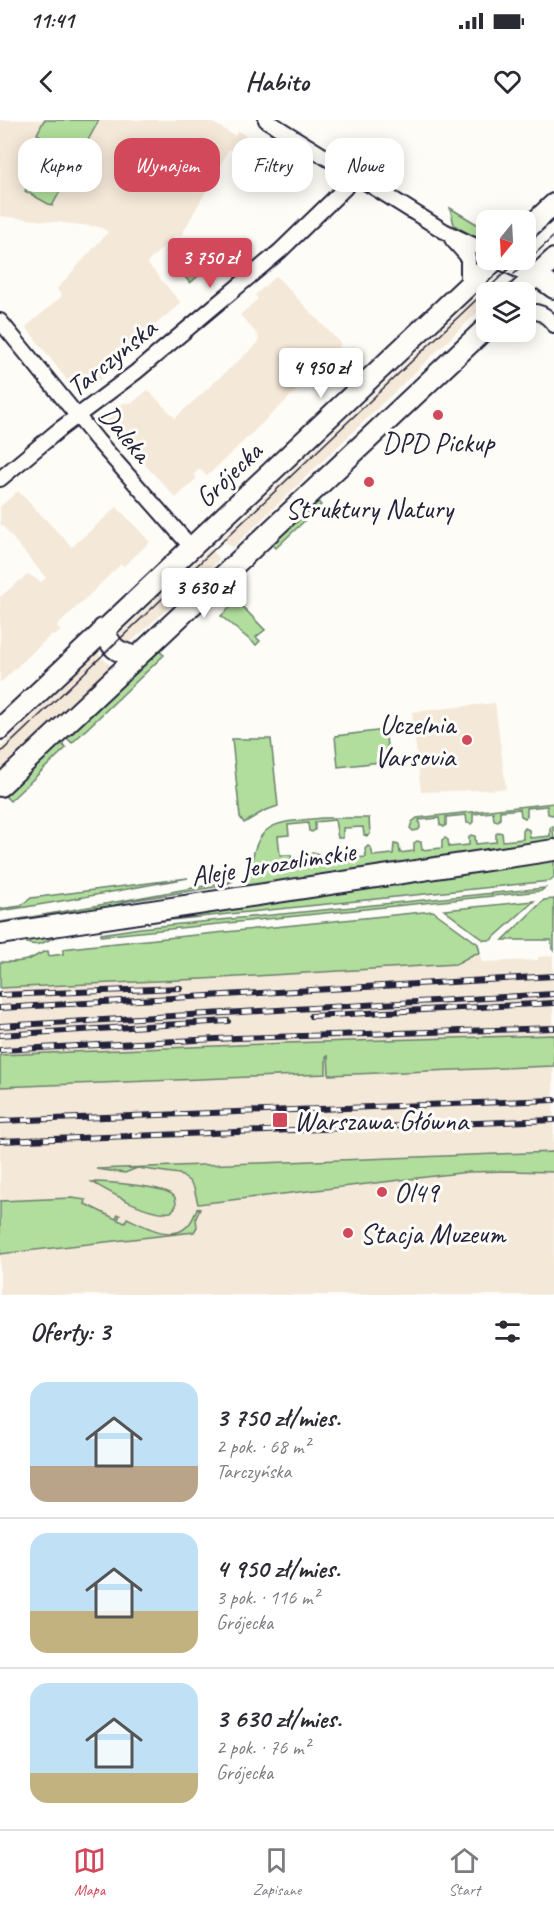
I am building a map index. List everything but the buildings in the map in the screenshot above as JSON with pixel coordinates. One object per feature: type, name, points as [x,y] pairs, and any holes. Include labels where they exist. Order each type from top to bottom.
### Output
[{"type":"main road","points":[[536,221],[554,204]]},
{"type":"main road","points":[[529,282],[554,259]]},
{"type":"main road","name":"Grójecka","points":[[0,729],[485,270]]},
{"type":"main road","points":[[524,270],[554,288]]},
{"type":"main road","points":[[0,786],[476,337]]},
{"type":"main road","points":[[103,629],[118,652],[136,657]]},
{"type":"main road","name":"Aleje Jerozolimskie","points":[[0,934],[554,850]]},
{"type":"street","points":[[266,120],[325,155]]},
{"type":"street","name":"Tarczyńska","points":[[0,479],[136,372],[280,251],[341,192]]},
{"type":"street","points":[[384,192],[444,231],[476,246]]},
{"type":"street","points":[[444,231],[467,253],[468,286]]},
{"type":"street","points":[[536,312],[546,315],[554,325]]},
{"type":"street","name":"Daleka","points":[[0,321],[97,440],[192,548]]},
{"type":"shaded area","points":[[0,120],[208,120],[235,136],[238,131],[250,138],[232,138],[232,151],[229,149],[220,165],[220,138],[114,138],[114,192],[205,192],[181,236],[174,236],[147,263],[181,303],[105,367],[109,372],[98,381],[67,380],[26,327],[62,296],[57,289],[108,232],[100,227],[0,216]]},
{"type":"shaded area","points":[[276,276],[341,344],[340,348],[325,362],[314,367],[317,371],[207,476],[199,469],[194,474],[197,478],[176,498],[103,420],[125,402],[132,403],[148,390],[175,418],[257,344],[259,339],[257,334],[240,315],[258,299],[255,295]]},
{"type":"shaded area","points":[[476,297],[476,314],[232,548],[222,538]]},
{"type":"shaded area","points":[[18,491],[72,547],[117,507],[150,542],[124,566],[121,564],[57,626],[61,631],[54,636],[52,634],[0,683],[0,597],[28,574],[41,582],[46,578],[0,523],[0,507]]},
{"type":"shaded area","points":[[210,549],[220,559],[126,647],[116,637]]},
{"type":"shaded area","points":[[97,653],[111,666],[0,769],[0,748]]},
{"type":"shaded area","points":[[495,703],[506,789],[421,792],[412,712]]},
{"type":"shaded area","points":[[553,951],[554,1295],[0,1295],[0,962],[480,953],[482,962],[538,960],[538,957],[552,956]]},
{"type":"green space","points":[[44,120],[99,120],[89,138],[44,138],[37,134]]},
{"type":"green space","points":[[27,192],[60,192],[52,206]]},
{"type":"green space","points":[[450,208],[476,224],[476,236],[474,237],[454,225]]},
{"type":"green space","points":[[182,248],[203,272],[190,283],[170,259]]},
{"type":"green space","points":[[317,501],[321,505],[276,548],[271,543]]},
{"type":"green space","points":[[237,601],[265,630],[256,637],[260,641],[256,645],[221,616]]},
{"type":"green space","points":[[159,651],[164,655],[72,743],[67,738]]},
{"type":"green space","points":[[385,730],[389,761],[338,767],[335,736]]},
{"type":"green space","points":[[232,739],[271,739],[278,806],[244,823],[240,817]]},
{"type":"green space","points":[[61,743],[66,748],[10,801],[5,796]]},
{"type":"green space","points":[[554,803],[554,814],[552,815],[548,814],[547,806],[527,808],[525,818],[521,816],[520,809],[500,811],[498,821],[494,820],[493,812],[473,814],[471,824],[467,823],[466,815],[446,817],[444,827],[440,825],[439,818],[419,820],[418,830],[413,831],[410,828],[412,822],[417,818]]},
{"type":"green space","points":[[322,818],[369,818],[370,834],[364,835],[363,827],[343,828],[343,838],[338,838],[335,820],[315,822],[315,830],[312,832],[309,831],[308,823],[288,825],[289,835],[278,836],[280,855],[291,855],[292,865],[311,863],[311,854],[314,852],[318,854],[319,862],[339,860],[338,852],[341,849],[345,851],[346,859],[366,857],[365,849],[368,846],[373,856],[393,854],[394,844],[399,845],[400,853],[414,851],[414,843],[417,841],[421,842],[422,850],[442,848],[442,840],[445,838],[448,840],[449,847],[469,845],[471,835],[475,836],[476,844],[496,842],[496,834],[499,832],[502,833],[503,841],[523,839],[525,828],[529,830],[530,838],[550,836],[550,828],[553,826],[554,842],[246,887],[258,840],[265,832],[283,823]]},
{"type":"green space","points":[[536,859],[554,860],[554,878],[550,881],[88,929]]},
{"type":"green space","points":[[188,878],[0,911],[0,909],[21,906],[31,898]]},
{"type":"green space","points":[[233,881],[221,886],[128,901],[96,911],[0,926],[0,922]]},
{"type":"green space","points":[[545,888],[541,891],[101,936],[101,934],[140,928]]},
{"type":"green space","points":[[554,899],[554,951],[551,940],[503,940],[544,900]]},
{"type":"green space","points":[[534,901],[491,940],[484,940],[444,910]]},
{"type":"green space","points":[[433,911],[478,944],[480,953],[456,964],[0,988],[0,962],[22,961],[48,951],[49,956],[63,954],[63,949],[87,946]]},
{"type":"green space","points":[[74,931],[39,944],[27,943],[26,939]]},
{"type":"green space","points":[[554,1035],[554,1066],[329,1075],[328,1056],[326,1057],[326,1074],[0,1087],[0,1055]]},
{"type":"green space","points":[[554,1152],[554,1172],[468,1172],[198,1204],[194,1188],[179,1174],[137,1168],[125,1173],[96,1169]]},
{"type":"green space","points":[[92,1182],[135,1185],[160,1190],[174,1196],[176,1206],[171,1212],[152,1211],[131,1203]]},
{"type":"green space","points":[[72,1198],[86,1200],[85,1204],[116,1219],[118,1214],[120,1215],[118,1220],[125,1223],[127,1218],[167,1233],[185,1229],[192,1221],[197,1208],[200,1209],[194,1232],[0,1254],[0,1201]]},
{"type":"tram line","points":[[514,274],[554,236]]},
{"type":"tram line","points":[[0,753],[507,270]]},
{"type":"railway","points":[[0,1008],[554,976]]},
{"type":"railway","points":[[0,995],[180,988]]},
{"type":"railway","points":[[0,1026],[554,994]]},
{"type":"railway","points":[[311,1016],[554,1003]]},
{"type":"railway","points":[[0,1035],[228,1021]]},
{"type":"railway","points":[[0,1050],[236,1038],[554,1028]]},
{"type":"railway","points":[[0,1121],[554,1100]]},
{"type":"railway","points":[[0,1141],[554,1120]]},
{"type":"place","name":"DPD Pickup","points":[[438,415]]},
{"type":"place","name":"Struktury Natury","points":[[369,482]]},
{"type":"place","name":"Uczelnia Varsovia","points":[[467,740]]},
{"type":"place","name":"Warszawa Główna","points":[[280,1120]]},
{"type":"place","name":"Ol49","points":[[382,1192]]},
{"type":"place","name":"Stacja Muzeum","points":[[348,1233]]}]
